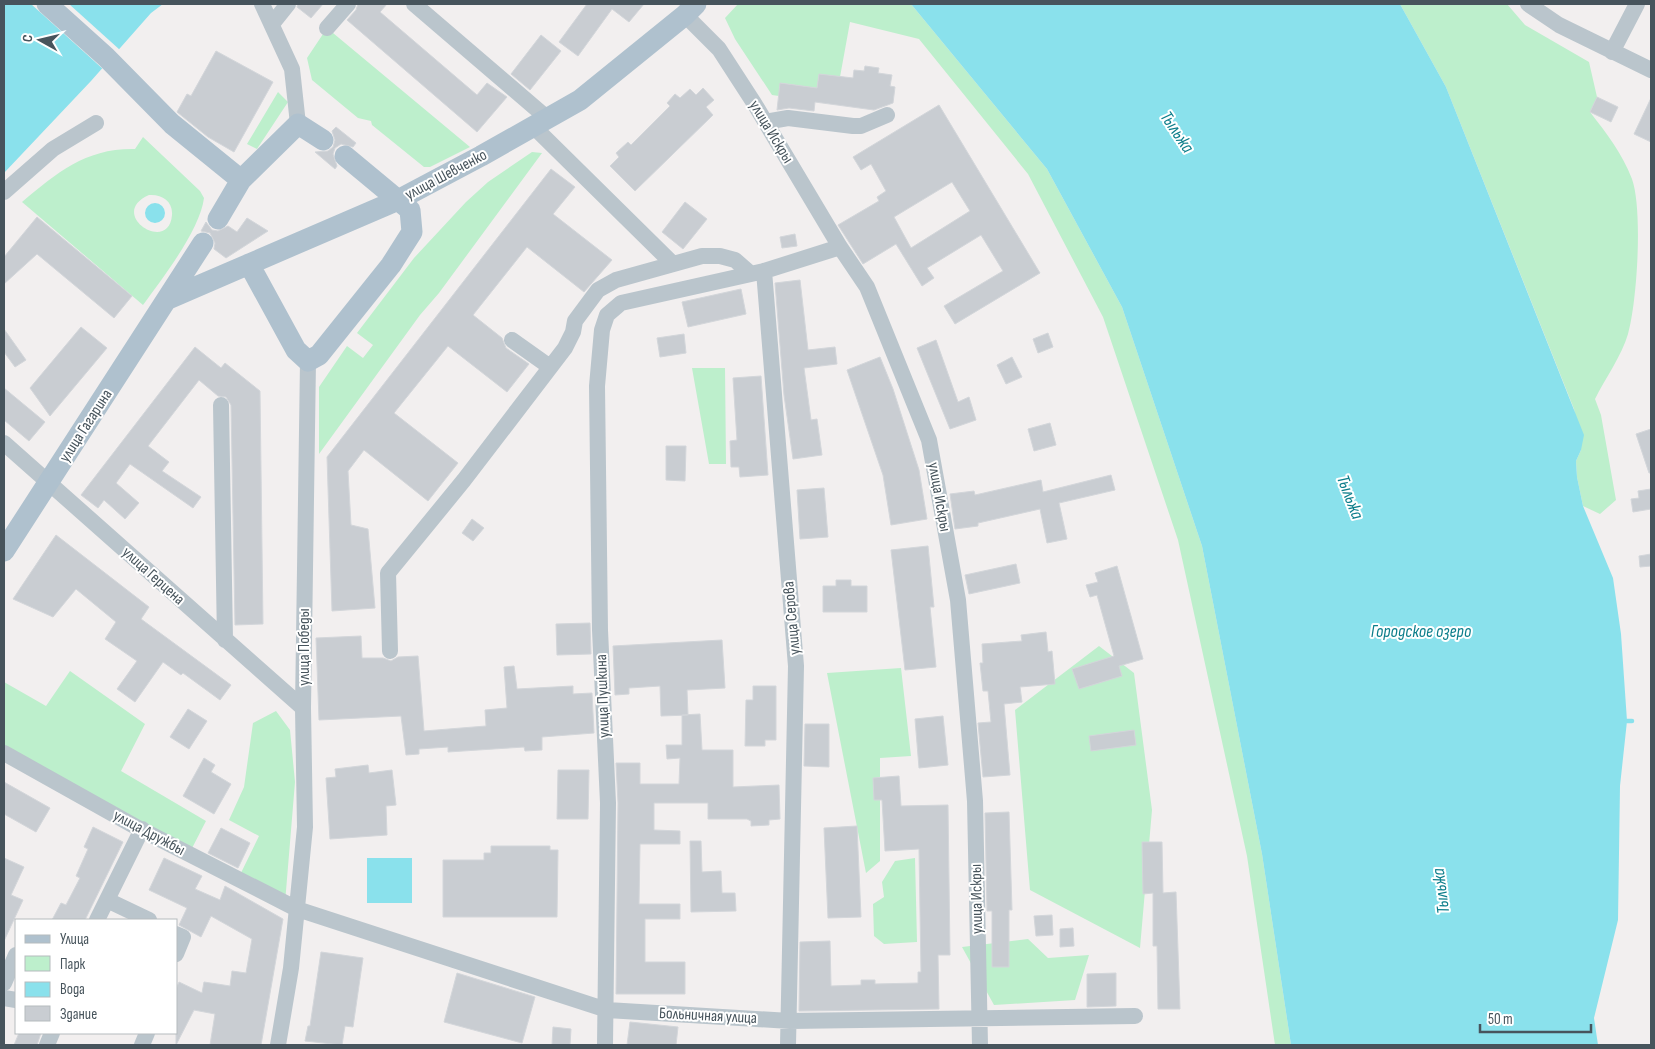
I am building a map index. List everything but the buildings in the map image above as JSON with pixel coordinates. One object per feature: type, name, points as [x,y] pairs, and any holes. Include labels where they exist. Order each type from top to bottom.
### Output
[{"type":"main road","points":[[47,4],[106,58],[172,124],[242,180]]},
{"type":"main road","name":"улица Шевченко","points":[[168,299],[398,200],[580,100],[690,10]]},
{"type":"main road","points":[[218,219],[242,180],[298,124],[323,140]]},
{"type":"main road","points":[[249,264],[296,350],[308,361],[318,356],[391,265],[412,232],[410,210],[345,156]]},
{"type":"main road","name":"улица Гагарина","points":[[4,552],[204,243]]},
{"type":"street","points":[[262,4],[292,69],[298,124]]},
{"type":"street","points":[[272,24],[288,4]]},
{"type":"street","points":[[328,28],[348,4]]},
{"type":"street","points":[[414,4],[540,122],[673,264]]},
{"type":"street","points":[[1528,4],[1559,25],[1651,70]]},
{"type":"street","points":[[1612,52],[1637,4]]},
{"type":"street","name":"улица Искры","points":[[690,10],[719,49],[866,287],[929,440],[958,600],[974,792],[980,1045]]},
{"type":"street","points":[[765,122],[788,118],[861,126],[887,115]]},
{"type":"street","points":[[4,192],[53,149],[96,123]]},
{"type":"street","points":[[390,651],[388,572],[464,480],[565,348],[573,332],[575,321],[598,290],[616,280],[702,256],[720,256],[735,260],[757,273],[840,247]]},
{"type":"street","name":"улица Пушкина","points":[[605,1045],[608,803],[600,630],[597,386],[602,330],[608,315],[621,304],[757,273]]},
{"type":"street","name":"улица Серова","points":[[757,273],[796,666],[788,1045]]},
{"type":"street","points":[[512,340],[550,367]]},
{"type":"street","name":"улица Победы","points":[[278,1045],[291,968],[305,827],[303,708],[308,361]]},
{"type":"street","points":[[221,405],[225,640]]},
{"type":"street","name":"улица Герцена","points":[[4,443],[303,708]]},
{"type":"street","name":"улица Дружбы","points":[[4,754],[142,830],[296,909]]},
{"type":"street","points":[[98,919],[142,830]]},
{"type":"street","points":[[107,900],[146,919]]},
{"type":"street","name":"Больничная улица","points":[[296,909],[606,1010],[790,1021],[980,1020],[1134,1016]]},
{"type":"street","points":[[178,935],[183,937],[178,949]]},
{"type":"street","points":[[4,983],[15,957]]},
{"type":"green space","points":[[738,4],[911,4],[1047,169],[1122,307],[1202,546],[1262,854],[1291,1045],[1275,1045],[1247,856],[1178,540],[1103,317],[1028,174],[919,39],[850,22],[840,77],[819,74],[817,88],[781,83],[779,96],[772,95],[735,39],[725,18]]},
{"type":"green space","points":[[1400,4],[1507,4],[1525,25],[1589,62],[1597,97],[1590,112],[1619,152],[1632,179],[1638,233],[1634,301],[1628,334],[1618,359],[1595,399],[1601,415],[1616,500],[1600,514],[1583,506],[1577,477],[1576,461],[1581,450],[1574,409],[1446,87]]},
{"type":"green space","points":[[327,28],[470,147],[430,167],[424,167],[372,125],[371,121],[358,118],[312,80],[307,58]]},
{"type":"green space","points":[[278,92],[288,102],[257,149],[247,144]]},
{"type":"green space","points":[[143,137],[200,191],[204,198],[201,211],[188,239],[143,305],[22,202],[61,172],[87,157],[118,150],[135,149]],"holes":[[[149,195],[166,199],[172,210],[168,226],[161,231],[152,231],[143,227],[137,220],[134,212],[138,203]]]},
{"type":"green space","points":[[532,152],[542,153],[439,293],[420,315],[319,454],[319,387],[347,346],[363,358],[373,345],[357,333],[414,258],[466,202],[488,182]]},
{"type":"green space","points":[[692,368],[725,368],[726,464],[709,464]]},
{"type":"green space","points":[[1099,646],[1134,673],[1152,810],[1140,948],[1030,890],[1015,710]]},
{"type":"green space","points":[[901,668],[911,756],[880,758],[880,861],[866,873],[827,673]]},
{"type":"green space","points":[[70,671],[145,724],[121,771],[206,821],[189,854],[4,753],[4,682],[46,706]]},
{"type":"green space","points":[[276,711],[290,730],[295,782],[285,903],[238,879],[259,836],[229,820],[244,787],[253,723]]},
{"type":"green space","points":[[915,858],[917,942],[884,944],[874,936],[873,904],[884,897],[882,882],[895,861]]},
{"type":"green space","points":[[1028,939],[1048,958],[1089,955],[1075,1000],[994,1005],[962,947]]},
{"type":"water","points":[[4,4],[163,4],[151,13],[91,81],[4,173]]},
{"type":"water","name":"Городское озеро","points":[[911,4],[1400,4],[1446,87],[1584,435],[1581,450],[1576,461],[1577,477],[1583,506],[1613,578],[1621,634],[1627,721],[1620,786],[1618,920],[1594,1018],[1598,1045],[1291,1045],[1262,854],[1202,546],[1122,307],[1047,169]]},
{"type":"water","points":[[155,203],[162,206],[165,213],[162,220],[155,223],[148,220],[145,213],[148,206]]},
{"type":"water","points":[[367,858],[412,858],[412,903],[367,903]]},
{"type":"pier","points":[[31,4],[69,4],[120,50],[104,70]]},
{"type":"waterway","points":[[1627,721],[1632,721]]},
{"type":"water label","name":"Тыльжа","points":[[1177,132]]},
{"type":"water label","name":"Тыльжа","points":[[1350,497]]},
{"type":"water label","name":"Тыльжа","points":[[1441,891]]}]
